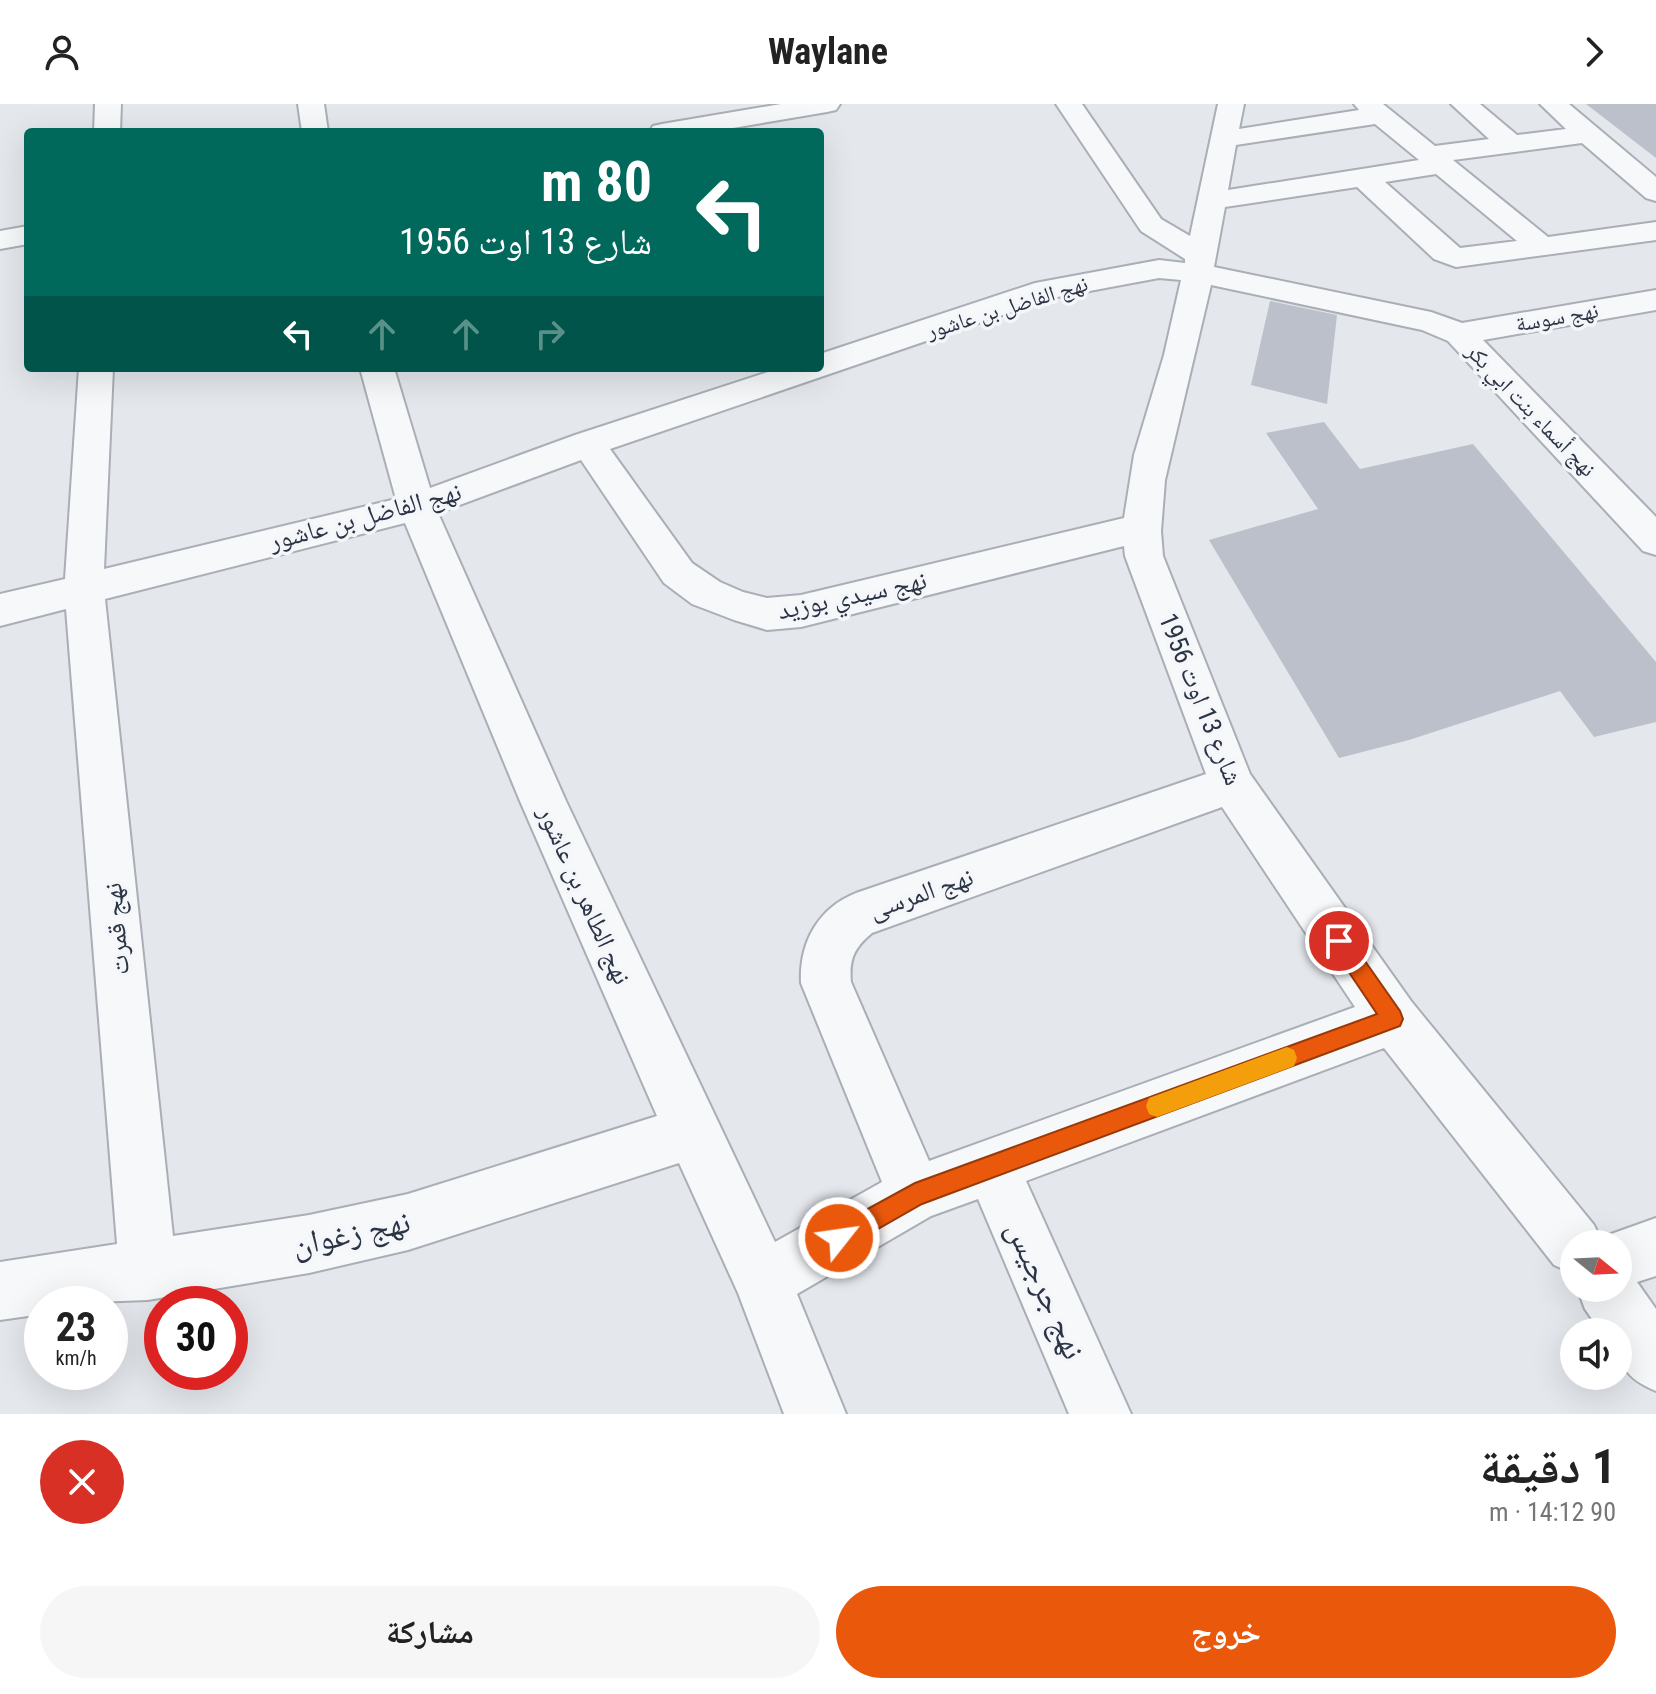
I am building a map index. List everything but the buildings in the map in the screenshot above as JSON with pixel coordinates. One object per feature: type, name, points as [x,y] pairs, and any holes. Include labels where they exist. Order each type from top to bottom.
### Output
[{"type":"street","points":[[107,128],[108,104]]},
{"type":"street","points":[[311,104],[314,128]]},
{"type":"street","points":[[668,128],[686,116],[827,104]]},
{"type":"street","points":[[1069,104],[1151,225],[1199,264]]},
{"type":"street","points":[[1464,104],[1511,144]]},
{"type":"street","points":[[1553,104],[1656,192]]},
{"type":"street","points":[[1227,121],[1373,110],[1543,247]]},
{"type":"street","name":"شارع 13 اوت 1956","points":[[1227,121],[1181,354],[1143,498],[1139,528],[1144,556],[1232,784],[1393,1019],[1562,1230]]},
{"type":"street","points":[[1211,201],[1365,179],[1511,144],[1589,134]]},
{"type":"street","points":[[1365,179],[1449,256],[1461,258],[1656,231]]},
{"type":"street","points":[[0,240],[24,236]]},
{"type":"street","name":"نهج أسماء بنت ابي بكر","points":[[1199,264],[1431,322],[1459,334],[1656,541]]},
{"type":"street","name":"نهج الفاضل بن عاشور","points":[[824,365],[1046,290],[1199,264]]},
{"type":"street","name":"نهج سوسة","points":[[1459,334],[1656,300]]},
{"type":"street","name":"نهج قمرت","points":[[96,372],[84,588],[148,1271]]},
{"type":"street","name":"نهج الطاهر بن عاشور","points":[[378,372],[417,507],[543,801],[692,1132],[763,1281],[815,1414]]},
{"type":"street","name":"نهج الفاضل بن عاشور","points":[[0,610],[417,507],[588,444],[802,372]]},
{"type":"street","name":"نهج سيدي بوزيد","points":[[588,444],[678,573],[706,593],[767,614],[801,611],[1139,528]]},
{"type":"street","name":"نهج المرسى","points":[[915,1194],[826,983],[824,959],[831,939],[856,916],[1232,784]]},
{"type":"street","points":[[763,1281],[915,1194],[1393,1019]]},
{"type":"street","name":"نهج زغوان","points":[[0,1291],[148,1271],[309,1244],[408,1222],[692,1132]]},
{"type":"street","name":"نهج جرجيس","points":[[992,1167],[1100,1414]]},
{"type":"street","points":[[1632,1255],[1656,1247]]},
{"type":"street","points":[[1616,1302],[1656,1361]]},
{"type":"slow traffic","points":[[1157,1106],[1287,1058]]},
{"type":"route","points":[[839,1238],[915,1194],[1393,1019],[1339,941]]}]
